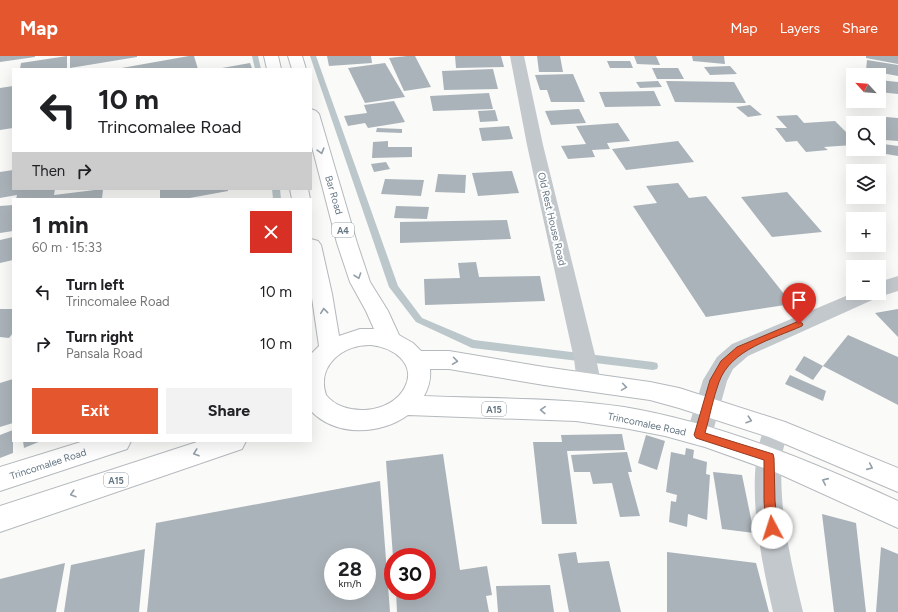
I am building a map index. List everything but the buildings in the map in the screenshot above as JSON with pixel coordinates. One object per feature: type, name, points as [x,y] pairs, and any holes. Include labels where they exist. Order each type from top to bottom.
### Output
[{"type":"highway","points":[[271,56],[274,68]]},
{"type":"highway","points":[[295,56],[299,68]]},
{"type":"highway","name":"Bar Road","points":[[312,118],[347,243],[360,282],[378,311],[390,340]]},
{"type":"highway","points":[[312,250],[322,294],[331,349]]},
{"type":"highway","points":[[312,369],[331,349],[344,342],[360,337],[375,337],[390,340],[401,345],[410,352],[416,360],[419,371],[419,383],[414,394],[405,405],[393,413],[378,419],[361,421],[321,416],[320,405],[313,394],[312,388]]},
{"type":"highway","points":[[416,360],[449,360],[650,391],[679,398],[776,429],[815,444],[898,480]]},
{"type":"highway","name":"Trincomalee Road","points":[[405,405],[582,411],[645,421],[700,435],[769,458],[857,495],[898,515]]},
{"type":"highway","name":"Trincomalee Road","points":[[0,479],[115,442]]},
{"type":"highway","name":"A15","points":[[0,519],[230,442]]},
{"type":"street","name":"Old Rest House Road","points":[[516,56],[589,382]]},
{"type":"street","points":[[886,287],[898,283]]},
{"type":"street","points":[[700,435],[715,380],[725,363],[740,350],[855,300]]},
{"type":"street","points":[[776,429],[769,458],[769,501],[773,542],[788,612]]},
{"type":"waterway","points":[[255,56],[258,68]]},
{"type":"waterway","points":[[313,56],[394,287],[419,320],[472,344],[653,366]]},
{"type":"waterway","points":[[276,190],[277,198]]},
{"type":"route","points":[[772,528],[769,501],[769,458],[700,435],[715,380],[725,363],[740,350],[799,324]]}]
